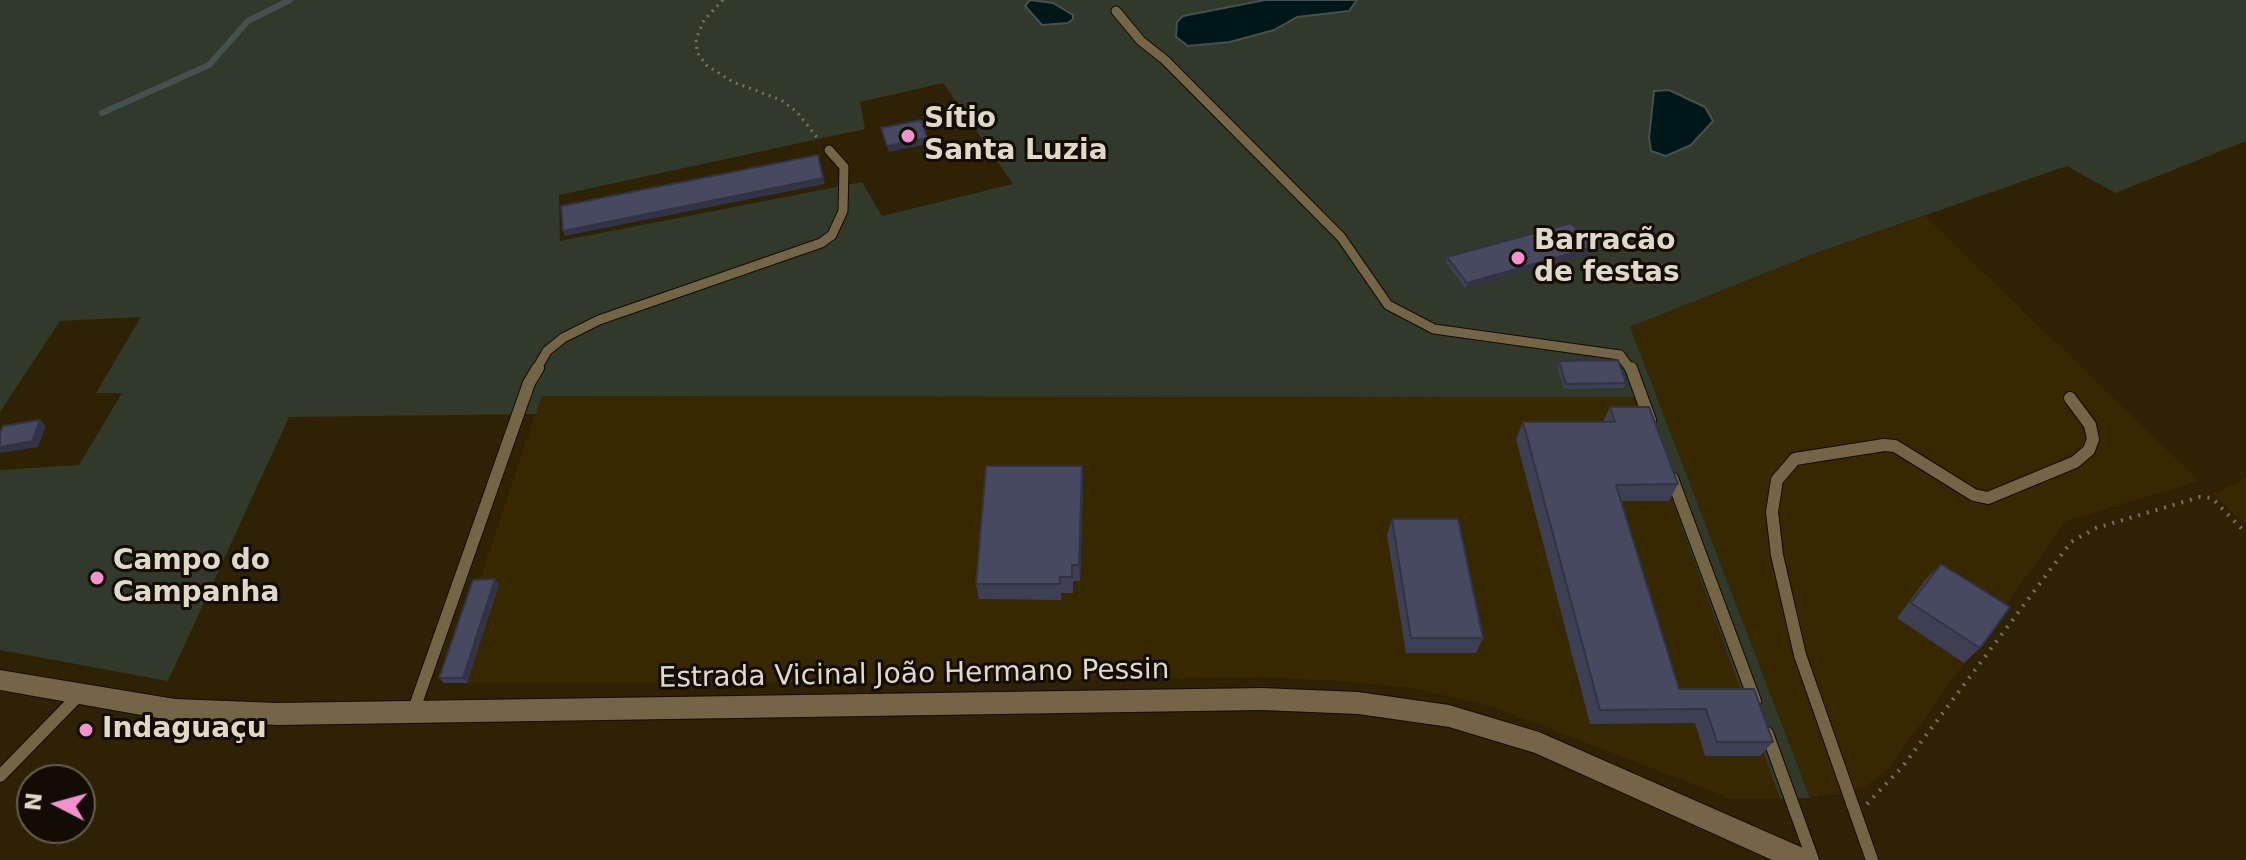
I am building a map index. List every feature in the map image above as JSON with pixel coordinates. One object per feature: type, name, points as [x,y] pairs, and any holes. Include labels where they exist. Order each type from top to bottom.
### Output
[{"type":"main road","name":"Estrada Vicinal João Hermano Pessin","points":[[0,680],[78,696],[200,711],[413,713],[1262,699],[1358,703],[1449,716],[1539,743],[1801,860]]},
{"type":"lane","points":[[1116,11],[1141,41],[1165,60],[1341,237],[1388,305],[1415,322],[1434,329],[1620,355],[1630,366],[1652,426]]},
{"type":"lane","points":[[413,713],[529,383],[547,351],[563,338],[599,320],[821,243],[832,235],[843,211],[844,167],[829,150]]},
{"type":"lane","points":[[1872,860],[1817,711],[1800,655],[1775,540],[1772,512],[1777,480],[1795,459],[1884,445],[1895,446],[1974,495],[1988,498],[2075,462],[2089,450],[2093,439],[2090,425],[2070,398]]},
{"type":"lane","points":[[1669,471],[1758,709]]},
{"type":"lane","points":[[0,776],[78,696]]},
{"type":"lane","points":[[1764,724],[1813,860]]},
{"type":"path","points":[[723,0],[704,20],[696,39],[697,52],[706,65],[733,82],[781,100],[797,112],[829,150]]},
{"type":"path","points":[[1856,814],[1903,766],[2071,542],[2096,528],[2200,497],[2212,498],[2246,533]]},
{"type":"shaded area","points":[[1925,216],[2199,481],[2066,521],[1886,772],[1863,788],[1810,798],[1630,327],[1816,253]]},
{"type":"shaded area","points":[[542,396],[1636,397],[1780,799],[1732,799],[1493,707],[1413,688],[1341,681],[1263,677],[855,683],[444,683]]},
{"type":"shaded area","points":[[2246,478],[2246,526],[2214,494]]},
{"type":"green space","points":[[0,0],[2246,0],[2246,141],[2115,193],[2067,166],[1816,253],[1630,327],[1810,798],[1780,799],[1635,397],[542,396],[536,414],[289,417],[168,681],[0,650],[0,470],[79,465],[122,393],[96,393],[141,317],[60,321],[0,412]],"holes":[[[943,83],[1013,184],[882,216],[862,182],[560,241],[559,195],[865,129],[860,102]],[[1669,90],[1705,107],[1649,138],[1655,105]]]},
{"type":"water","points":[[1030,0],[1053,3],[1073,15],[1073,19],[1068,23],[1042,25],[1025,6]]},
{"type":"water","points":[[1265,0],[1357,0],[1349,11],[1297,17],[1274,30],[1230,42],[1188,46],[1176,37],[1177,22],[1183,16]]},
{"type":"water","points":[[1669,90],[1705,107],[1713,121],[1691,145],[1666,156],[1651,151],[1649,138],[1654,91]]},
{"type":"building","points":[[921,120],[927,138],[887,146],[881,128]]},
{"type":"building","points":[[818,155],[823,178],[563,231],[561,206]]},
{"type":"building","name":"Barracão de festas","points":[[1571,223],[1593,247],[1467,283],[1447,257]]},
{"type":"building","points":[[1618,360],[1626,383],[1566,384],[1559,361]]},
{"type":"building","points":[[1610,407],[1649,407],[1678,484],[1616,485],[1679,689],[1754,689],[1773,742],[1717,742],[1706,709],[1600,710],[1523,422],[1615,422]]},
{"type":"building","points":[[40,420],[32,441],[0,447],[3,426]]},
{"type":"building","points":[[986,466],[1082,466],[1079,565],[1072,565],[1072,577],[1060,577],[1060,584],[976,584]]},
{"type":"building","points":[[1392,519],[1458,519],[1483,638],[1411,638]]},
{"type":"building","points":[[1941,564],[2010,607],[1980,648],[1911,603]]},
{"type":"building","points":[[495,579],[463,678],[439,678],[473,580]]},
{"type":"waterway","points":[[102,113],[209,65],[248,21],[290,0]]},
{"type":"place","name":"Sítio Santa Luzia","points":[[908,136]]},
{"type":"place","name":"Barracão de festas","points":[[1518,258]]},
{"type":"place","name":"Campo do Campanha","points":[[97,578]]},
{"type":"place","name":"Indaguaçu","points":[[86,730]]}]
